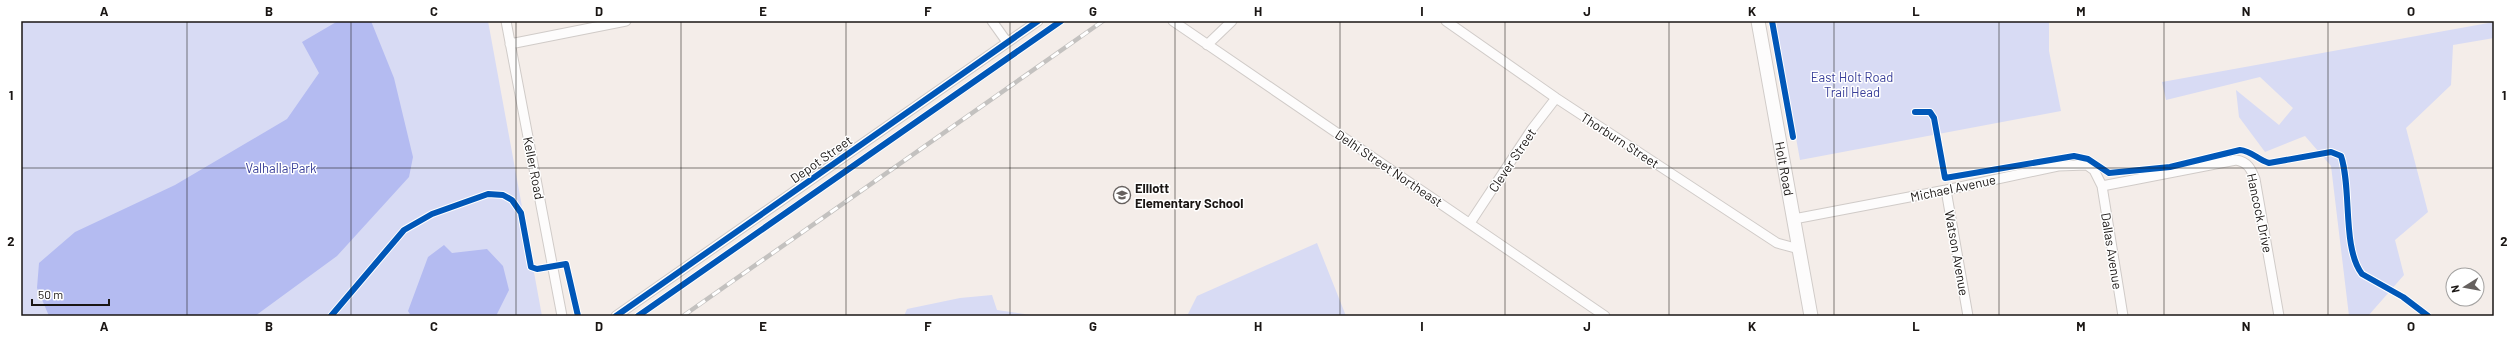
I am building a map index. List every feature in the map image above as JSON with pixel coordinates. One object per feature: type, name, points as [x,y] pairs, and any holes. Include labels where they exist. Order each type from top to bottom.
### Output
[{"type":"main road","name":"Holt Road","points":[[1758,21],[1811,316]]},
{"type":"street","name":"Keller Road","points":[[506,21],[562,316]]},
{"type":"street","points":[[510,44],[626,21]]},
{"type":"street","points":[[992,21],[1007,42]]},
{"type":"street","name":"Depot Street","points":[[616,316],[1038,21]]},
{"type":"street","name":"Delhi Street Northeast","points":[[1173,21],[1605,316]]},
{"type":"street","points":[[1207,45],[1232,21]]},
{"type":"street","name":"Thorburn Street","points":[[1446,21],[1556,98],[1777,243],[1799,249]]},
{"type":"street","name":"Clever Street","points":[[1470,223],[1532,129],[1556,98]]},
{"type":"street","name":"Hancock Drive","points":[[2102,186],[2236,160],[2244,161],[2251,169],[2255,179],[2279,316]]},
{"type":"street","name":"Michael Avenue","points":[[1794,219],[1946,190],[2058,166],[2080,164],[2087,165],[2094,170],[2102,186]]},
{"type":"street","name":"Dallas Avenue","points":[[2102,186],[2123,316]]},
{"type":"street","name":"Watson Avenue","points":[[1946,190],[1968,316]]},
{"type":"green space","name":"Valhalla Park","points":[[21,21],[488,21],[542,316],[21,316]]},
{"type":"green space","name":"East Holt Road Trail Head","points":[[1775,21],[2049,21],[2049,51],[2061,111],[1800,160]]},
{"type":"green space","points":[[2494,22],[2494,38],[2453,45],[2451,85],[2406,128],[2428,212],[2395,240],[2404,275],[2368,316],[2349,316],[2331,166],[2305,136],[2265,152],[2239,117],[2236,90],[2279,125],[2293,108],[2260,77],[2166,100],[2162,82]]},
{"type":"green space","points":[[1317,243],[1346,316],[1165,316],[1188,314],[1197,296]]},
{"type":"green space","points":[[992,295],[997,310],[1038,316],[904,316],[907,309],[960,298]]},
{"type":"water","points":[[338,21],[371,21],[394,78],[413,157],[409,177],[337,256],[255,316],[49,316],[37,288],[39,263],[75,232],[175,185],[287,119],[319,73],[302,42]]},
{"type":"water","points":[[444,245],[452,253],[487,249],[503,266],[509,290],[496,316],[411,316],[408,311],[428,257]]},
{"type":"railway","points":[[683,316],[1103,21]]},
{"type":"cycle path","points":[[616,316],[1038,21]]},
{"type":"cycle path","points":[[638,316],[1061,21]]},
{"type":"cycle path","points":[[1772,21],[1793,137]]},
{"type":"cycle path","points":[[1915,112],[1930,112],[1934,118],[1945,178],[2074,156],[2088,159],[2109,173],[2170,167],[2240,150],[2248,152],[2269,163],[2331,152],[2341,156],[2346,185],[2349,234],[2356,263],[2362,274],[2403,297],[2428,316]]},
{"type":"cycle path","points":[[331,316],[404,230],[432,214],[488,194],[503,195],[512,200],[521,213],[531,267],[537,269],[566,264],[578,316]]},
{"type":"place","name":"Elliott Elementary School","points":[[1122,195]]}]
